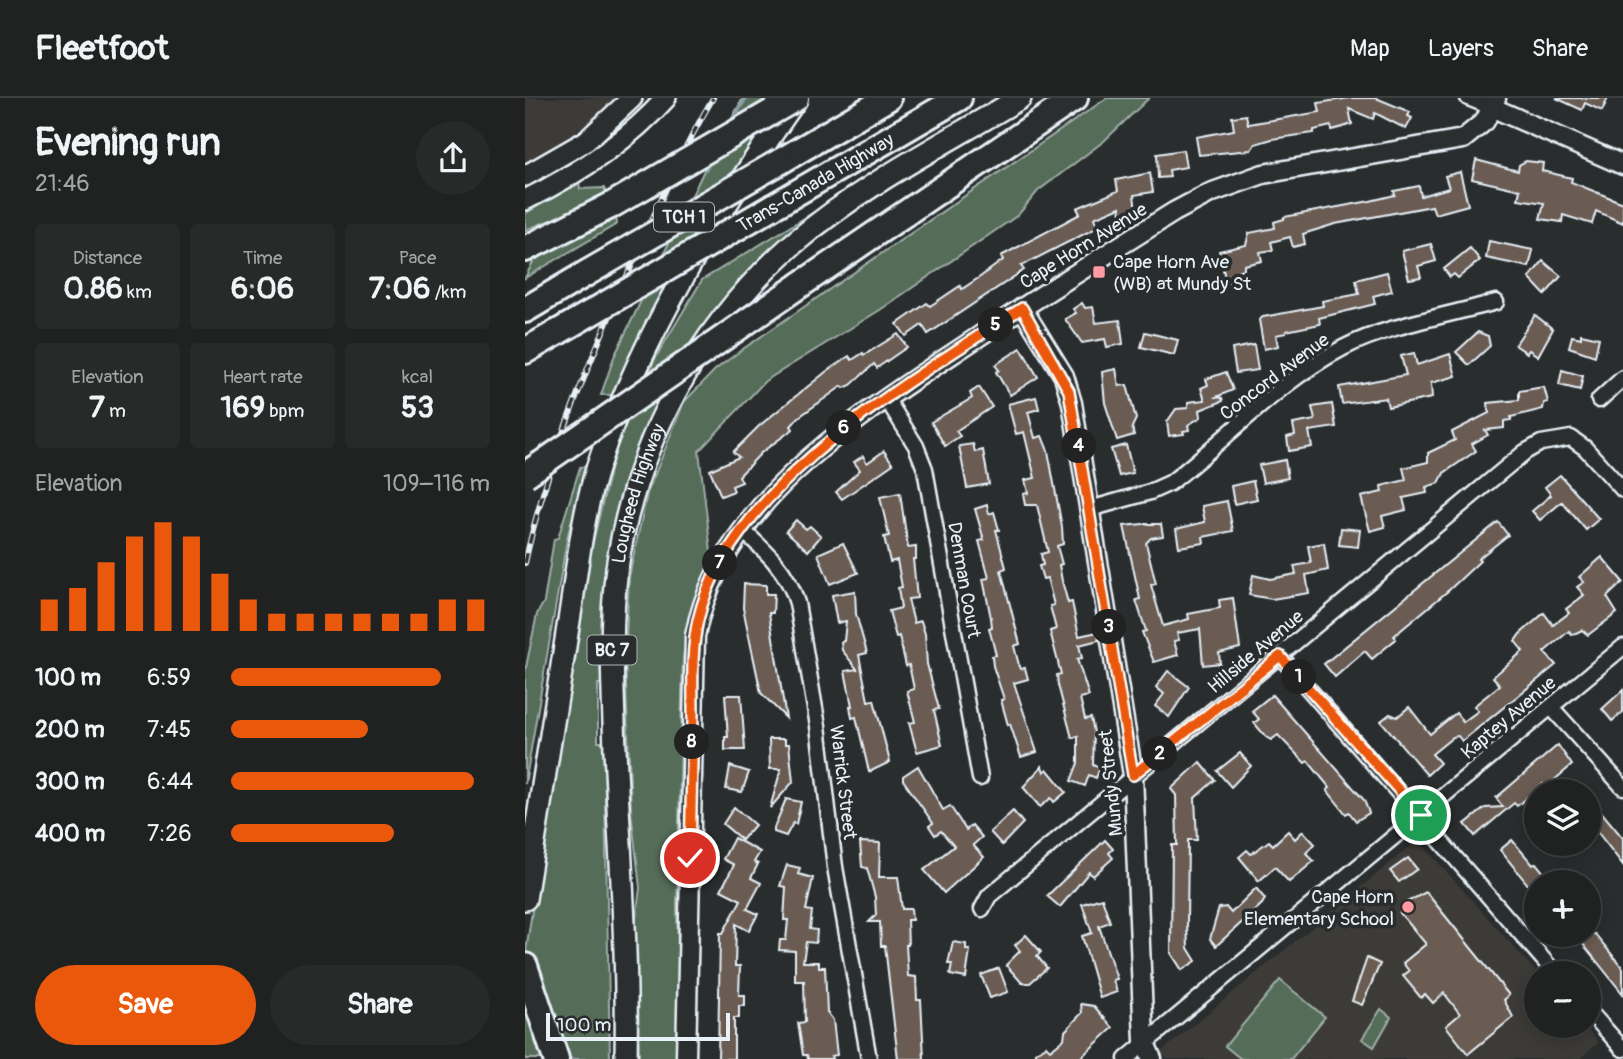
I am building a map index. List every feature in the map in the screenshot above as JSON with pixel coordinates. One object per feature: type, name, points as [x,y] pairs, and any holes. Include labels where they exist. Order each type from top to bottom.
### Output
[{"type":"highway","points":[[525,249],[610,206],[797,98]]},
{"type":"highway","name":"Trans-Canada Highway","points":[[525,310],[888,98]]},
{"type":"highway","name":"Trans-Canada Highway","points":[[525,351],[960,98]]},
{"type":"highway","points":[[525,475],[1075,98]]},
{"type":"highway","points":[[525,242],[610,206]]},
{"type":"highway","points":[[525,966],[554,1053]]},
{"type":"main road","points":[[525,176],[586,141],[632,98]]},
{"type":"main road","points":[[525,200],[593,162],[621,141],[666,98]]},
{"type":"main road","name":"BC 7","points":[[525,900],[582,527],[603,453],[633,376],[692,264],[750,165],[797,98]]},
{"type":"main road","name":"Lougheed Highway","points":[[627,1059],[613,616],[626,522],[647,453],[665,410],[701,349],[745,291],[779,257],[853,198],[1020,98]]},
{"type":"main road","points":[[525,838],[551,736]]},
{"type":"street","points":[[1468,98],[1494,103],[1623,165]]},
{"type":"street","name":"Cape Horn Avenue","points":[[686,1059],[695,636],[711,578],[742,530],[827,443],[886,398],[1174,212],[1210,193],[1263,174],[1454,142],[1479,129],[1494,103]]},
{"type":"street","name":"Concord Avenue","points":[[1090,509],[1150,492],[1170,483],[1298,377],[1342,349],[1367,338],[1496,302]]},
{"type":"street","name":"Mundy Street","points":[[1022,308],[1069,388],[1090,509],[1133,775],[1144,1041],[1151,1059]]},
{"type":"street","points":[[1599,400],[1623,378]]},
{"type":"street","name":"Denman Court","points":[[886,398],[916,446],[925,469],[980,778]]},
{"type":"street","name":"Hillside Avenue","points":[[982,909],[989,897],[1133,775],[1525,452],[1542,443],[1563,437],[1577,441],[1623,490]]},
{"type":"street","name":"Warrick Street","points":[[742,530],[779,565],[791,584],[797,603],[820,739],[835,867],[869,1059]]},
{"type":"street","name":"Kaptey Avenue","points":[[1126,1059],[1144,1041],[1623,647]]},
{"type":"street","points":[[1280,656],[1421,815],[1545,961]]},
{"type":"street","points":[[1551,707],[1623,788]]},
{"type":"street","points":[[1601,1024],[1623,1049]]},
{"type":"shaded area","points":[[525,98],[618,98],[565,141],[525,165]]},
{"type":"shaded area","name":"Cape Horn Elementary School","points":[[1418,840],[1526,961],[1524,961],[1524,1038],[1595,1038],[1599,1042],[1579,1059],[1167,1059],[1161,1052]]},
{"type":"green space","points":[[743,98],[788,98],[658,306],[612,395],[601,395],[614,357],[708,162]]},
{"type":"green space","points":[[1107,98],[1149,98],[1104,141],[1038,191],[1018,215],[880,310],[765,381],[699,451],[711,552],[710,564],[693,604],[683,657],[677,904],[680,1059],[639,1059],[635,925],[640,888],[631,811],[625,660],[629,577],[647,494],[684,402],[715,370],[740,351]]},
{"type":"green space","points":[[579,181],[580,189],[604,188],[616,215],[617,224],[525,278],[536,256],[581,234],[571,212],[525,230],[525,214]]},
{"type":"green space","points":[[832,201],[763,259],[733,291],[706,326],[681,362],[660,400],[626,481],[607,567],[603,610],[602,684],[598,684],[598,742],[604,742],[610,1059],[568,1059],[565,1044],[542,1050],[544,1059],[525,1059],[525,958],[589,559],[613,458],[656,357],[702,280]]},
{"type":"green space","points":[[585,466],[567,539],[525,784],[525,672],[537,614],[544,602],[554,539],[558,538],[580,467]]},
{"type":"green space","points":[[1280,980],[1325,1017],[1291,1059],[1241,1059],[1225,1046]]},
{"type":"green space","points":[[1381,1009],[1391,1017],[1374,1047],[1362,1039]]},
{"type":"building","points":[[1350,98],[1376,98],[1410,112],[1408,116],[1412,118],[1406,129],[1375,113],[1373,119],[1349,109],[1352,124],[1343,127],[1332,130],[1331,126],[1314,130],[1314,133],[1272,139],[1255,144],[1251,150],[1199,155],[1196,137],[1234,130],[1232,117],[1246,115],[1248,124],[1320,112],[1318,103]]},
{"type":"building","points":[[1556,98],[1608,98],[1602,111],[1585,103],[1582,110]]},
{"type":"building","points":[[1183,150],[1186,167],[1169,170],[1170,177],[1158,178],[1157,154]]},
{"type":"building","points":[[1476,160],[1518,171],[1519,165],[1526,161],[1543,163],[1542,171],[1572,178],[1571,182],[1623,203],[1623,223],[1596,211],[1592,224],[1563,215],[1562,222],[1540,219],[1544,203],[1518,199],[1520,190],[1472,179]]},
{"type":"building","points":[[1460,172],[1468,205],[1435,214],[1432,206],[1335,224],[1303,234],[1305,244],[1293,247],[1290,237],[1271,242],[1273,250],[1260,252],[1262,261],[1244,265],[1244,269],[1234,272],[1236,281],[1226,283],[1219,251],[1246,245],[1249,233],[1275,228],[1274,222],[1284,217],[1370,201],[1395,195],[1394,191],[1419,186],[1421,196],[1449,188],[1445,176]]},
{"type":"building","points":[[1150,173],[1153,192],[1134,195],[1136,211],[1121,214],[1120,207],[1094,218],[1098,227],[1021,266],[1024,270],[928,334],[922,325],[906,336],[897,324],[927,303],[930,306],[960,286],[962,289],[1003,260],[1001,256],[1080,214],[1077,208],[1118,191],[1116,180]]},
{"type":"building","points":[[1489,241],[1533,250],[1529,267],[1486,258]]},
{"type":"building","points":[[1431,244],[1436,261],[1418,266],[1421,277],[1409,279],[1402,251]]},
{"type":"building","points":[[1470,248],[1480,260],[1458,278],[1454,274],[1450,277],[1444,269]]},
{"type":"building","points":[[1543,261],[1561,276],[1545,295],[1529,278]]},
{"type":"building","points":[[1387,272],[1392,291],[1373,296],[1375,304],[1319,318],[1320,324],[1276,335],[1278,346],[1264,349],[1259,320],[1263,317],[1323,306],[1322,301],[1359,294],[1356,280]]},
{"type":"building","points":[[1082,303],[1085,308],[1093,307],[1096,323],[1120,320],[1123,344],[1107,347],[1105,339],[1082,343],[1065,319],[1076,313],[1073,309]]},
{"type":"building","points":[[1535,315],[1553,329],[1538,356],[1515,345]]},
{"type":"building","points":[[1145,332],[1178,340],[1174,355],[1141,347]]},
{"type":"building","points":[[1478,332],[1488,336],[1490,346],[1469,365],[1456,352]]},
{"type":"building","points":[[898,334],[907,347],[877,368],[874,364],[851,385],[844,388],[842,386],[799,417],[791,426],[793,429],[762,452],[739,476],[742,482],[732,486],[734,491],[721,496],[710,470],[739,457],[733,452],[759,426],[827,371],[849,356],[852,360],[863,353],[864,355]]},
{"type":"building","points":[[1581,334],[1599,338],[1595,356],[1569,347],[1572,336],[1581,338]]},
{"type":"building","points":[[1254,345],[1258,370],[1236,373],[1232,349]]},
{"type":"building","points":[[1021,348],[1038,377],[1010,395],[996,372],[999,370],[995,365]]},
{"type":"building","points":[[1414,353],[1417,365],[1450,354],[1456,376],[1431,383],[1432,398],[1388,407],[1386,398],[1342,404],[1339,387],[1406,375],[1401,356]]},
{"type":"building","points":[[1116,369],[1119,386],[1127,385],[1136,419],[1132,427],[1134,435],[1117,440],[1105,403],[1102,372]]},
{"type":"building","points":[[1562,370],[1583,376],[1580,390],[1559,385]]},
{"type":"building","points":[[1226,372],[1233,390],[1216,397],[1222,398],[1223,401],[1200,410],[1201,417],[1188,425],[1189,430],[1183,431],[1184,434],[1169,436],[1167,422],[1176,409],[1188,408],[1188,402],[1205,400],[1201,388],[1208,385],[1206,379]]},
{"type":"building","points":[[979,387],[992,407],[956,431],[960,436],[945,446],[931,422],[972,398],[970,393]]},
{"type":"building","points":[[1544,387],[1548,402],[1544,403],[1543,409],[1511,417],[1511,420],[1504,421],[1504,428],[1485,430],[1488,435],[1472,444],[1476,451],[1444,473],[1439,483],[1426,487],[1427,493],[1403,498],[1406,510],[1382,516],[1385,527],[1370,531],[1361,497],[1382,492],[1381,486],[1406,480],[1403,468],[1428,462],[1428,453],[1455,440],[1452,432],[1489,413],[1488,403],[1519,400],[1519,391]]},
{"type":"building","points":[[1036,397],[1039,409],[1028,412],[1035,438],[1042,436],[1048,451],[1062,527],[1063,544],[1057,546],[1062,564],[1059,565],[1062,581],[1068,603],[1072,602],[1079,636],[1098,632],[1099,640],[1079,645],[1082,658],[1077,659],[1089,696],[1080,698],[1085,719],[1091,718],[1094,732],[1093,765],[1100,768],[1096,778],[1089,775],[1085,786],[1071,781],[1078,763],[1078,736],[1072,738],[1058,685],[1057,675],[1061,674],[1050,631],[1056,629],[1050,606],[1054,605],[1047,578],[1043,579],[1039,566],[1043,565],[1041,554],[1048,552],[1037,505],[1025,505],[1023,494],[1028,493],[1025,480],[1035,478],[1024,432],[1016,434],[1008,404]]},
{"type":"building","points":[[1332,404],[1336,427],[1309,431],[1312,447],[1289,451],[1287,437],[1295,435],[1293,424],[1315,420],[1312,407]]},
{"type":"building","points":[[973,444],[975,452],[983,450],[989,484],[967,488],[959,446]]},
{"type":"building","points":[[1126,445],[1133,473],[1119,476],[1111,449]]},
{"type":"building","points":[[884,451],[893,464],[842,499],[836,492],[860,470],[854,462],[863,456],[867,463]]},
{"type":"building","points":[[1285,460],[1288,478],[1263,483],[1259,465]]},
{"type":"building","points":[[1560,475],[1599,519],[1586,530],[1562,502],[1540,520],[1532,511],[1551,495],[1545,487]]},
{"type":"building","points":[[1253,481],[1257,499],[1234,504],[1231,486]]},
{"type":"building","points":[[900,493],[908,548],[916,547],[916,559],[913,559],[917,598],[908,599],[914,623],[921,621],[925,634],[927,664],[939,709],[934,710],[942,745],[917,752],[909,723],[915,722],[907,691],[914,689],[909,665],[906,666],[899,636],[896,637],[889,611],[901,608],[898,588],[902,587],[897,560],[890,562],[884,537],[889,536],[880,497]]},
{"type":"building","points":[[1227,501],[1233,531],[1203,537],[1204,543],[1179,547],[1176,529],[1205,522],[1202,506]]},
{"type":"building","points":[[987,505],[989,514],[994,512],[999,530],[996,530],[1006,568],[1001,570],[1020,644],[1014,646],[1020,669],[1025,668],[1028,679],[1014,683],[1037,752],[1021,757],[1010,724],[1008,725],[1001,700],[1004,699],[993,666],[992,656],[996,655],[989,628],[992,627],[991,618],[983,579],[989,578],[979,541],[984,540],[975,509]]},
{"type":"building","points":[[796,520],[806,529],[810,526],[821,536],[808,551],[786,531]]},
{"type":"building","points":[[1498,522],[1508,535],[1478,559],[1480,561],[1394,636],[1396,639],[1372,659],[1365,651],[1335,677],[1324,664]]},
{"type":"building","points":[[1161,524],[1163,536],[1151,538],[1146,543],[1156,584],[1151,585],[1163,626],[1189,619],[1188,614],[1220,608],[1219,600],[1233,598],[1240,648],[1219,653],[1220,663],[1203,665],[1200,629],[1177,633],[1179,640],[1174,641],[1178,655],[1154,662],[1142,632],[1146,631],[1136,600],[1140,599],[1124,526]]},
{"type":"building","points":[[1341,528],[1360,530],[1358,547],[1339,545]]},
{"type":"building","points":[[843,543],[858,573],[830,584],[818,554]]},
{"type":"building","points":[[1324,543],[1328,570],[1306,575],[1309,593],[1272,599],[1249,595],[1253,575],[1270,579],[1296,574],[1294,566],[1311,563],[1308,546]]},
{"type":"building","points":[[1602,557],[1623,582],[1607,597],[1617,613],[1588,635],[1582,630],[1572,635],[1569,631],[1544,652],[1556,665],[1462,741],[1458,736],[1453,737],[1432,754],[1440,763],[1427,775],[1381,721],[1390,714],[1397,717],[1409,707],[1430,734],[1456,713],[1463,722],[1478,711],[1474,706],[1500,685],[1493,677],[1523,651],[1515,641],[1520,634],[1544,613],[1553,625],[1569,613],[1566,609],[1584,595],[1577,587],[1584,582],[1579,577]]},
{"type":"building","points":[[744,584],[766,585],[766,594],[774,594],[773,613],[769,613],[786,718],[761,693],[743,608]]},
{"type":"building","points":[[855,591],[856,614],[867,653],[859,655],[868,701],[874,700],[890,762],[869,772],[856,717],[852,718],[845,671],[857,669],[842,650],[846,621],[837,623],[832,595]]},
{"type":"building","points":[[1168,671],[1189,687],[1169,717],[1155,706],[1164,694],[1156,687]]},
{"type":"building","points":[[1623,690],[1623,712],[1612,721],[1602,709]]},
{"type":"building","points":[[725,695],[741,695],[745,750],[725,750],[725,737],[728,737]]},
{"type":"building","points":[[1272,695],[1364,800],[1369,813],[1356,821],[1349,812],[1346,814],[1327,790],[1330,788],[1308,761],[1305,763],[1278,735],[1271,740],[1266,737],[1254,723],[1259,719],[1252,711]]},
{"type":"building","points":[[769,739],[785,739],[785,744],[789,744],[793,782],[770,808],[781,769],[770,769]]},
{"type":"building","points":[[1558,745],[1572,765],[1556,779],[1524,779],[1524,800],[1517,806],[1514,803],[1475,836],[1465,824],[1485,808],[1503,807],[1496,798]]},
{"type":"building","points":[[1240,753],[1251,766],[1231,787],[1217,771]]},
{"type":"building","points":[[1200,762],[1215,780],[1195,798],[1197,840],[1188,840],[1187,924],[1188,948],[1196,961],[1182,970],[1171,953],[1172,845],[1177,845],[1176,795],[1171,789]]},
{"type":"building","points":[[730,766],[749,772],[742,792],[726,789]]},
{"type":"building","points":[[918,766],[943,810],[950,806],[966,830],[972,825],[982,837],[973,845],[984,857],[944,893],[924,870],[954,846],[941,831],[935,835],[929,826],[933,823],[903,780],[903,776]]},
{"type":"building","points":[[1042,766],[1044,772],[1047,769],[1066,792],[1054,802],[1051,798],[1040,807],[1023,787]]},
{"type":"building","points":[[786,799],[801,802],[796,824],[793,823],[786,836],[774,832],[774,828]]},
{"type":"building","points":[[734,807],[755,825],[742,840],[723,824]]},
{"type":"building","points":[[1013,811],[1023,823],[1002,845],[990,832]]},
{"type":"building","points":[[1601,811],[1623,838],[1623,865],[1601,837]]},
{"type":"building","points":[[1288,831],[1295,839],[1303,831],[1315,844],[1306,853],[1314,861],[1289,882],[1275,867],[1259,881],[1239,857],[1247,850],[1251,854],[1269,841],[1273,845]]},
{"type":"building","points":[[734,838],[760,852],[754,862],[758,864],[751,878],[761,883],[747,909],[758,914],[749,931],[736,924],[735,966],[740,966],[739,995],[745,995],[745,1006],[739,1006],[739,1018],[734,1018],[734,1059],[718,1059],[720,933],[723,933],[741,900],[721,890],[734,865],[723,859]]},
{"type":"building","points":[[1105,840],[1113,849],[1109,853],[1113,858],[1093,876],[1089,872],[1060,907],[1047,896]]},
{"type":"building","points":[[1512,840],[1524,856],[1542,870],[1524,870],[1524,880],[1500,850]]},
{"type":"building","points":[[860,842],[880,843],[879,877],[898,877],[902,909],[911,909],[912,920],[907,920],[908,976],[916,977],[917,1000],[921,1000],[924,1059],[898,1059],[885,946],[881,946],[880,922],[869,922],[876,915],[875,897],[867,868],[862,867]]},
{"type":"building","points":[[1408,858],[1417,869],[1399,882],[1390,871]]},
{"type":"building","points":[[787,865],[800,868],[798,874],[813,878],[806,910],[812,911],[810,929],[817,930],[816,943],[806,942],[803,962],[819,962],[819,967],[825,967],[827,1012],[833,1020],[837,1055],[831,1056],[832,1059],[808,1059],[807,1055],[803,1055],[798,1023],[805,1022],[804,981],[795,981],[795,951],[779,950],[780,940],[786,940],[788,920],[784,920],[786,887],[780,886]]},
{"type":"building","points":[[1256,888],[1265,899],[1262,904],[1216,946],[1210,939],[1219,908],[1226,907],[1231,913]]},
{"type":"building","points":[[1426,892],[1509,995],[1504,1000],[1513,1017],[1468,1054],[1446,1026],[1460,1014],[1444,993],[1433,1003],[1425,994],[1421,998],[1403,976],[1409,971],[1403,963],[1426,944],[1400,913],[1410,906],[1407,902]]},
{"type":"building","points":[[1102,898],[1110,922],[1099,926],[1117,979],[1113,980],[1117,992],[1100,998],[1082,936],[1092,933],[1082,904]]},
{"type":"building","points":[[1026,935],[1041,952],[1037,956],[1047,968],[1030,983],[1022,983],[1006,965],[1020,951],[1015,945]]},
{"type":"building","points":[[1601,941],[1623,968],[1623,994],[1601,966],[1601,961],[1597,961],[1585,947],[1601,947]]},
{"type":"building","points":[[953,942],[966,944],[966,950],[970,950],[966,978],[950,975],[952,964],[948,964]]},
{"type":"building","points":[[1367,958],[1380,964],[1362,1005],[1352,1001]]},
{"type":"building","points":[[999,968],[1008,992],[990,998],[981,975]]},
{"type":"building","points":[[1081,1004],[1094,1006],[1113,1028],[1079,1059],[1040,1059],[1035,1053],[1046,1046],[1050,1050],[1064,1039],[1065,1031],[1082,1013]]},
{"type":"waterway","points":[[731,124],[746,98]]},
{"type":"waterway","points":[[706,169],[712,159]]},
{"type":"railway","points":[[525,563],[544,489],[583,381],[667,186],[713,98]]},
{"type":"place","name":"Cape Horn Ave (WB) at Mundy St","points":[[1099,272]]},
{"type":"place","name":"Cape Horn Elementary School","points":[[1408,907]]},
{"type":"route","points":[[690,858],[695,636],[711,578],[720,561],[756,514],[841,430],[1022,308],[1060,369],[1069,391],[1133,775],[1280,656],[1421,815]]}]
